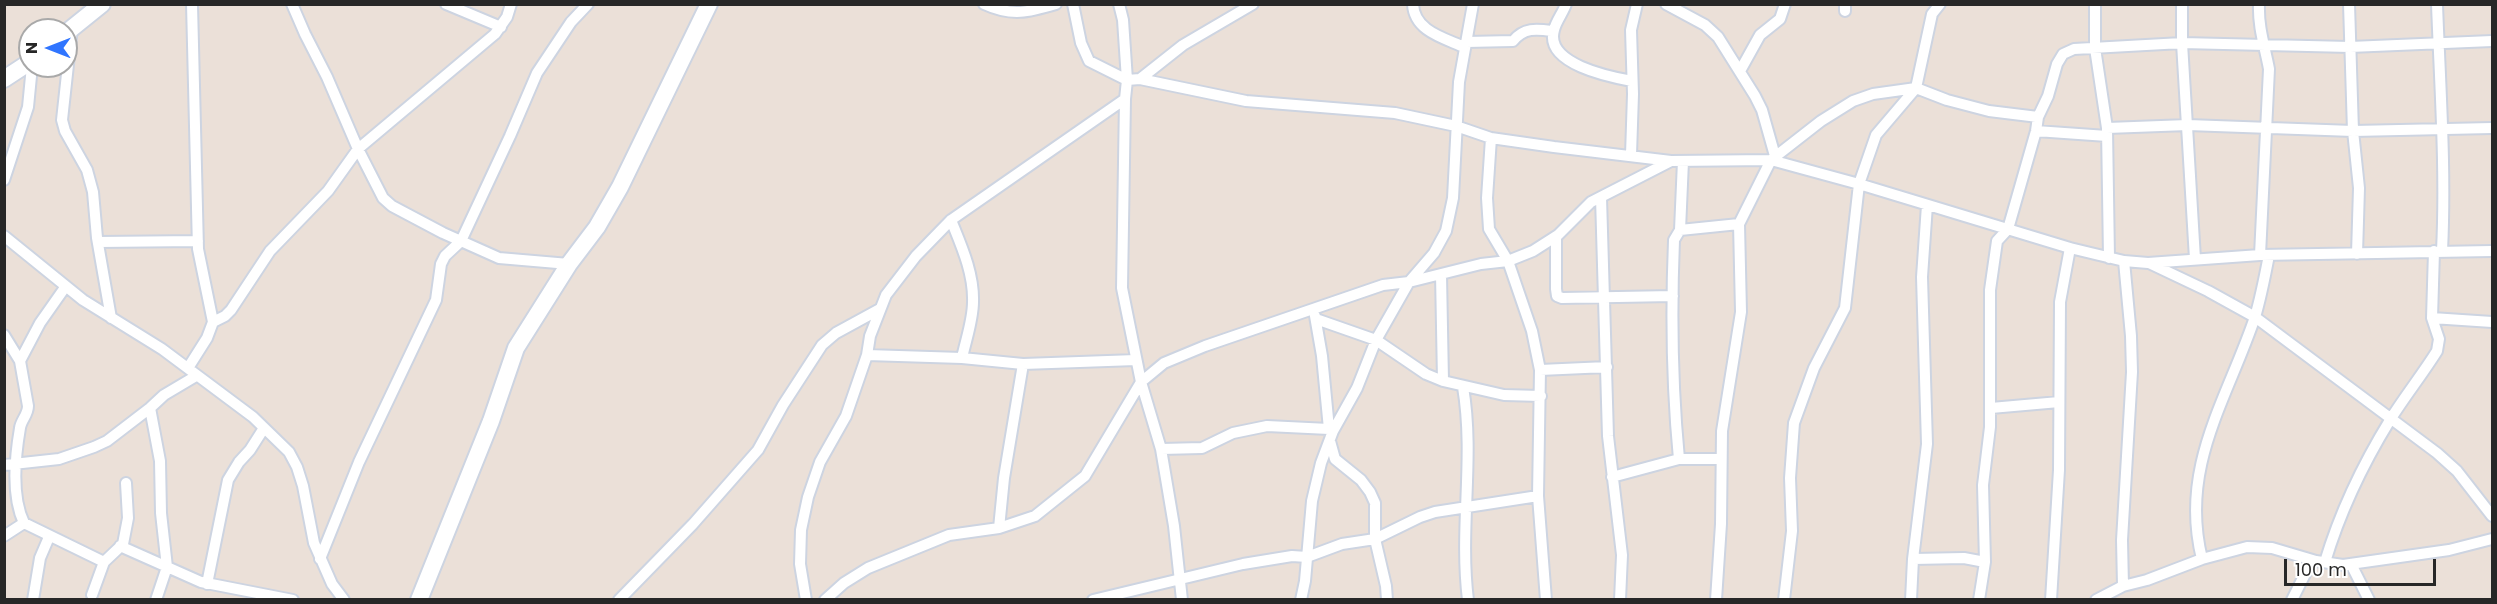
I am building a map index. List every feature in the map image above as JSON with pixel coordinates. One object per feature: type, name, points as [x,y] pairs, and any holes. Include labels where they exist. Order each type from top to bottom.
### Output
[{"type":"street","points":[[78,24],[102,4]]},
{"type":"street","points":[[4,465],[59,459],[106,441],[192,372],[207,338],[213,322],[199,263],[192,4]]},
{"type":"street","points":[[292,4],[341,106],[358,149],[373,173],[383,198],[392,206],[499,258],[569,264]]},
{"type":"street","points":[[446,4],[501,27]]},
{"type":"street","points":[[213,322],[231,310],[270,251],[328,191],[358,149],[429,91],[501,27],[511,4]]},
{"type":"street","points":[[320,558],[359,462],[436,300],[441,264],[445,256],[461,241],[537,73],[571,22],[588,4]]},
{"type":"street","points":[[419,600],[491,422],[516,348],[569,264],[597,227],[620,187],[709,4]]},
{"type":"street","points":[[984,4],[1013,13],[1024,13],[1056,4]]},
{"type":"street","points":[[1073,4],[1081,44],[1089,61],[1127,80],[1140,79],[1245,101],[1395,113],[1456,126],[1491,138],[1677,161],[1773,158],[2070,248],[2124,261],[2148,263],[2265,255],[2493,252]]},
{"type":"street","points":[[1119,4],[1124,29],[1127,80],[1122,288],[1141,382],[1161,449],[1182,600]]},
{"type":"street","points":[[1140,79],[1232,9],[1253,4]]},
{"type":"street","points":[[1301,600],[1312,501],[1331,434],[1357,388],[1376,340],[1409,282],[1434,253],[1446,231],[1453,198],[1456,126],[1465,44],[1473,4]]},
{"type":"street","points":[[1566,4],[1553,31],[1556,47],[1561,56],[1602,75],[1632,81]]},
{"type":"street","points":[[1631,154],[1630,30],[1636,4]]},
{"type":"street","points":[[1666,4],[1705,25],[1718,37],[1762,110],[1773,158]]},
{"type":"street","points":[[1740,71],[1760,35],[1780,19],[1785,4]]},
{"type":"street","points":[[1784,600],[1792,531],[1790,478],[1794,423],[1814,368],[1845,308],[1859,184],[1876,135],[1917,88],[1931,9],[1940,4]]},
{"type":"street","points":[[2095,4],[2095,48],[2107,132],[2109,258]]},
{"type":"street","points":[[2182,4],[2182,43],[2195,259]]},
{"type":"street","points":[[2202,558],[2196,537],[2195,506],[2200,461],[2218,405],[2254,317],[2265,255],[2264,202],[2269,69],[2265,45],[2260,33],[2259,4]]},
{"type":"street","points":[[2349,4],[2353,131],[2360,199],[2357,254]]},
{"type":"street","points":[[2325,562],[2352,489],[2391,419],[2437,351],[2439,339],[2433,318],[2444,129],[2437,4]]},
{"type":"street","points":[[1410,5],[1417,21],[1428,30],[1465,44],[1513,41],[1519,33],[1525,30],[1553,31]]},
{"type":"street","points":[[1979,600],[1985,562],[1983,485],[1991,408],[1990,290],[1997,241],[2008,229],[2038,117],[2048,96],[2057,64],[2063,54],[2074,49],[2182,43],[2350,47],[2493,41]]},
{"type":"street","points":[[4,79],[18,70]]},
{"type":"street","points":[[4,180],[28,107],[31,78]]},
{"type":"street","points":[[65,78],[62,120],[65,131],[87,170],[93,192],[98,242],[111,318]]},
{"type":"street","points":[[1716,600],[1720,524],[1720,459],[1726,400],[1741,312],[1739,224],[1773,158],[1821,121],[1853,101],[1872,94],[1917,88],[1947,100],[1989,111],[2038,117]]},
{"type":"street","points":[[806,600],[800,564],[801,530],[808,497],[820,462],[846,416],[867,355],[870,336],[886,295],[916,256],[951,220],[1125,99]]},
{"type":"street","points":[[2036,131],[2107,132],[2188,125],[2353,131],[2493,128]]},
{"type":"street","points":[[1491,138],[1487,198],[1489,229],[1508,261],[1532,331],[1540,370],[1538,496],[1546,600]]},
{"type":"street","points":[[825,600],[868,568],[949,535],[999,528],[1035,516],[1085,476],[1141,382],[1164,363],[1216,342],[1314,315],[1383,285],[1409,282],[1481,264],[1508,261],[1533,251],[1556,237],[1592,202],[1677,161]]},
{"type":"street","points":[[1677,161],[1680,230]]},
{"type":"street","points":[[1601,197],[1608,436],[1622,555],[1620,600]]},
{"type":"street","points":[[1911,600],[1913,559],[1927,444],[1922,277],[1927,205]]},
{"type":"street","points":[[951,220],[965,254],[972,280],[974,300],[962,358]]},
{"type":"street","points":[[1679,459],[1674,406],[1672,296],[1675,234],[1680,230],[1739,224]]},
{"type":"street","points":[[4,236],[66,286],[111,318],[162,349],[253,417],[289,452],[297,467],[314,543],[332,584],[344,600]]},
{"type":"street","points":[[1556,237],[1557,296],[1562,298],[1672,296]]},
{"type":"street","points":[[98,242],[198,242]]},
{"type":"street","points":[[2051,600],[2060,470],[2060,302],[2070,248]]},
{"type":"street","points":[[2124,261],[2132,372],[2124,506],[2124,586]]},
{"type":"street","points":[[2148,263],[2208,291],[2254,317],[2437,453],[2457,471],[2493,516]]},
{"type":"street","points":[[1441,274],[1443,381]]},
{"type":"street","points":[[20,361],[40,322],[66,286]]},
{"type":"street","points":[[619,600],[693,524],[758,450],[822,345],[853,323],[880,309]]},
{"type":"street","points":[[1314,315],[1376,340],[1426,374],[1443,381],[1504,394],[1541,396]]},
{"type":"street","points":[[1314,315],[1335,459],[1361,480],[1375,503],[1375,539],[1387,600]]},
{"type":"street","points":[[2433,318],[2493,322]]},
{"type":"street","points":[[853,323],[870,336]]},
{"type":"street","points":[[4,335],[20,361],[28,409],[20,428],[16,463],[16,497],[24,522],[104,562]]},
{"type":"street","points":[[867,355],[962,358],[1023,364],[1136,360]]},
{"type":"street","points":[[999,528],[1004,478],[1023,364]]},
{"type":"street","points":[[1540,370],[1607,367]]},
{"type":"street","points":[[1463,387],[1469,434],[1464,561],[1468,600]]},
{"type":"street","points":[[1991,408],[2059,402]]},
{"type":"street","points":[[150,408],[160,461],[161,513],[167,567],[156,600]]},
{"type":"street","points":[[1161,449],[1202,448],[1233,433],[1267,426],[1331,434]]},
{"type":"street","points":[[207,584],[228,480],[264,428]]},
{"type":"street","points":[[1612,477],[1679,459],[1720,459]]},
{"type":"street","points":[[92,595],[104,562],[120,546],[128,518],[126,483]]},
{"type":"street","points":[[1093,600],[1243,564],[1292,556],[1307,556],[1342,544],[1375,539],[1420,517],[1465,507],[1538,496]]},
{"type":"street","points":[[4,536],[24,522]]},
{"type":"street","points":[[33,600],[40,558],[50,537]]},
{"type":"street","points":[[2096,600],[2111,595],[2124,586],[2147,580],[2202,558],[2259,546],[2312,560],[2351,564],[2449,550],[2493,539]]},
{"type":"street","points":[[120,546],[180,575],[207,584],[293,600]]},
{"type":"street","points":[[1913,559],[1964,558],[1985,562]]},
{"type":"street","points":[[2292,600],[2312,560]]},
{"type":"street","points":[[2351,564],[2369,600]]}]
